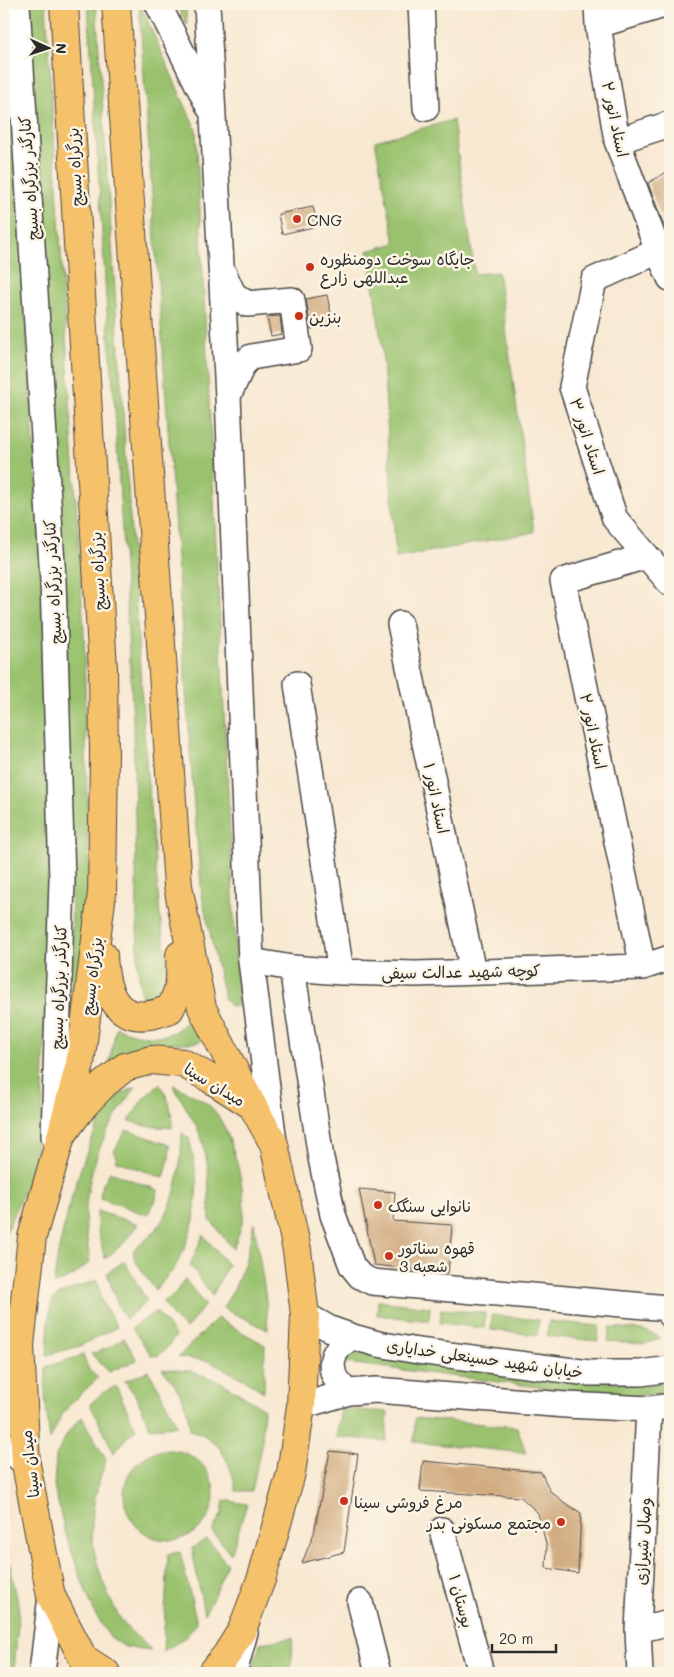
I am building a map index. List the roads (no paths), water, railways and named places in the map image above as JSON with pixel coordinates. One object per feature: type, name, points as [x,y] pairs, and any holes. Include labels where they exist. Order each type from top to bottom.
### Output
[{"type":"highway","name":"بزرگراه بسیج","points":[[61,1136],[80,1064],[102,894],[104,757],[103,669],[64,4]]},
{"type":"highway","points":[[102,894],[103,959],[108,991],[117,1006],[127,1014],[141,1017],[154,1015],[170,1009],[179,992],[181,973],[178,886],[116,4]]},
{"type":"highway","points":[[178,886],[202,1008],[252,1105]]},
{"type":"highway","name":"میدان سینا","points":[[106,1673],[84,1666],[51,1596],[26,1464],[12,1346],[32,1237],[61,1136],[84,1105],[104,1084],[125,1067],[151,1060],[183,1063],[252,1105],[274,1144],[297,1250],[305,1316],[301,1406],[291,1473],[262,1577],[242,1630],[228,1654],[212,1673]]},
{"type":"street","name":"کنارگذر بزرگراه بسیج","points":[[17,4],[53,581],[62,880],[54,1162]]},
{"type":"street","points":[[158,4],[214,118]]},
{"type":"street","points":[[207,4],[228,396],[251,961],[274,1144]]},
{"type":"street","points":[[421,4],[426,108]]},
{"type":"street","name":"استاد انور ۲","points":[[667,4],[597,14],[618,141],[670,278]]},
{"type":"street","points":[[618,141],[670,124]]},
{"type":"street","name":"استاد انور ۳","points":[[658,250],[594,280],[572,387],[615,519],[670,583]]},
{"type":"street","points":[[221,268],[233,294],[247,304],[292,300],[299,349],[251,357],[243,364],[228,396]]},
{"type":"street","name":"استاد انور ۲","points":[[643,967],[563,581],[646,556]]},
{"type":"street","name":"استاد انور ۱","points":[[400,624],[473,972]]},
{"type":"street","points":[[297,684],[342,972]]},
{"type":"street","name":"کوچه شهید عدالت سیفی","points":[[251,961],[292,968],[342,972],[416,974],[643,967],[670,958]]},
{"type":"street","points":[[292,968],[321,1158],[333,1215],[352,1266],[360,1276],[372,1282],[670,1310]]},
{"type":"street","name":"خیابان شهید حسینعلی خدایاری","points":[[305,1316],[330,1329],[353,1337],[378,1344],[418,1351],[589,1373],[641,1373],[670,1369]]},
{"type":"street","points":[[349,1392],[338,1383],[332,1370],[332,1362],[334,1354],[339,1347],[353,1337]]},
{"type":"street","name":"خیابان شهید حسینعلی خدایاری","points":[[301,1406],[349,1392],[376,1390],[566,1405],[659,1408]]},
{"type":"street","name":"وصال شیرازی","points":[[640,1673],[638,1630],[659,1408]]},
{"type":"street","points":[[4,1445],[26,1464]]},
{"type":"street","name":"بوستان ۱","points":[[442,1530],[481,1673]]},
{"type":"street","points":[[234,1673],[255,1595]]},
{"type":"street","points":[[42,1673],[51,1596]]},
{"type":"street","points":[[360,1602],[378,1673]]},
{"type":"street","points":[[638,1630],[670,1622]]},
{"type":"place","name":"CNG","points":[[297,219]]},
{"type":"place","name":"جایگاه سوخت دومنظوره عبداللهی زارع","points":[[310,267]]},
{"type":"place","name":"بنزین","points":[[299,316]]},
{"type":"place","name":"نانوایی سنگک","points":[[378,1205]]},
{"type":"place","name":"قهوه سناتور شعبه 3","points":[[389,1256]]},
{"type":"place","name":"مرغ فروشی سینا","points":[[344,1501]]},
{"type":"place","name":"مجتمع مسکونی بدر","points":[[561,1522]]}]
